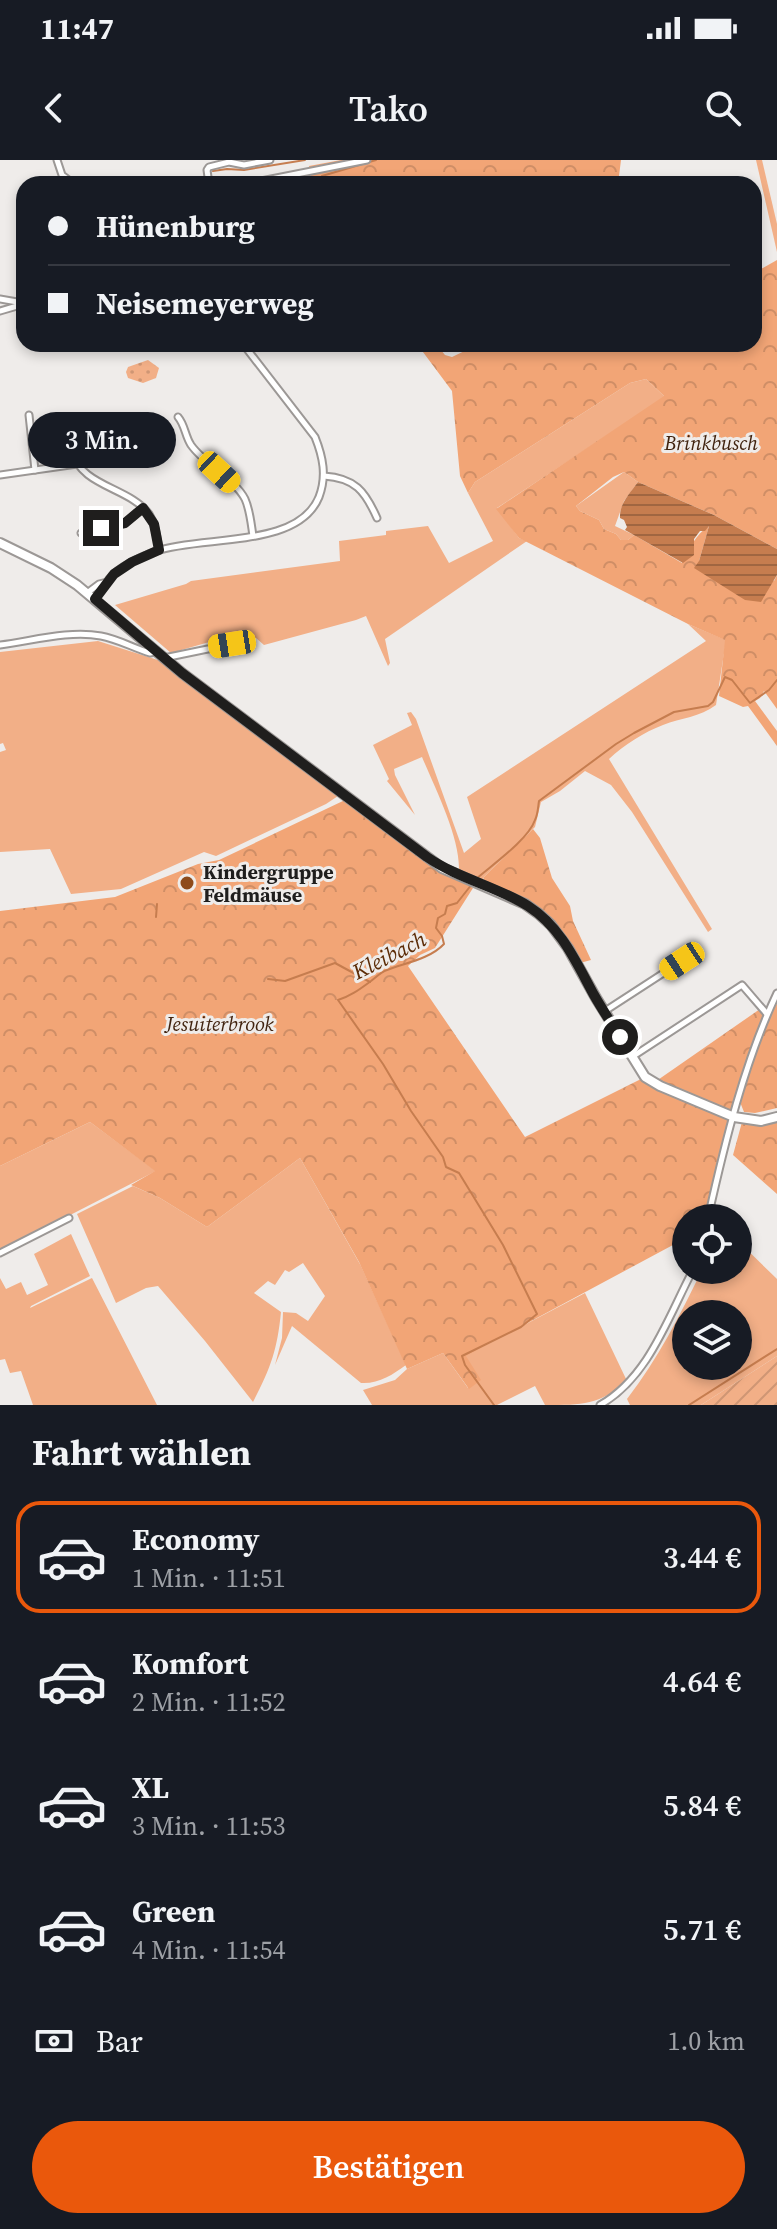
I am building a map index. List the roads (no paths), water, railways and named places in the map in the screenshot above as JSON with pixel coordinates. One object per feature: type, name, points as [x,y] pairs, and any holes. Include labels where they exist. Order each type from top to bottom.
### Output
[{"type":"street","points":[[207,176],[209,167],[234,161],[244,165],[270,160]]},
{"type":"street","points":[[290,176],[367,160]]},
{"type":"street","points":[[91,596],[99,584],[107,582],[132,562],[159,550],[282,530],[311,511],[324,476],[315,437],[249,352]]},
{"type":"street","points":[[29,415],[35,470]]},
{"type":"street","points":[[178,417],[190,444],[241,493],[249,509],[253,536]]},
{"type":"street","points":[[73,427],[69,434],[77,464],[87,474],[143,508],[154,524],[159,550]]},
{"type":"street","points":[[0,475],[77,464]]},
{"type":"street","points":[[324,476],[343,479],[357,486],[370,502],[377,518]]},
{"type":"street","points":[[81,533],[125,523],[143,508]]},
{"type":"street","points":[[0,543],[51,568],[91,596],[156,652],[442,868],[525,904],[551,925],[645,1077],[734,1117],[761,1121],[777,1117]]},
{"type":"street","points":[[91,596],[104,589],[107,582]]},
{"type":"street","points":[[0,645],[93,635],[114,639],[150,653],[156,652]]},
{"type":"street","points":[[164,658],[232,644]]},
{"type":"street","points":[[604,1011],[682,961]]},
{"type":"street","points":[[632,1057],[742,985],[767,1014]]},
{"type":"street","points":[[711,1204],[734,1117],[767,1014],[777,993]]},
{"type":"street","points":[[0,1253],[69,1218]]},
{"type":"street","points":[[600,1405],[618,1394],[638,1372],[686,1284]]},
{"type":"waterway","points":[[213,171],[244,170],[305,160]]},
{"type":"waterway","points":[[322,176],[376,160]]},
{"type":"waterway","name":"Kleibach","points":[[476,879],[525,836],[536,818],[539,801],[616,744],[674,712],[708,706],[725,677],[732,680],[750,703],[769,690],[777,680]]},
{"type":"waterway","name":"Kleibach","points":[[472,884],[457,903],[447,906],[445,914],[438,918],[436,928],[444,944],[425,957],[385,971],[338,1000],[383,1064],[443,1157],[446,1167],[459,1173],[503,1245],[537,1314],[521,1327],[462,1356],[465,1365],[494,1405]]},
{"type":"waterway","points":[[156,917],[157,904]]},
{"type":"waterway","points":[[268,979],[285,981],[335,963],[370,982]]},
{"type":"waterway","points":[[689,1405],[777,1349]]},
{"type":"place","name":"Kindergruppe Feldmäuse","points":[[187,883]]},
{"type":"park label","name":"Brinkbusch","points":[[711,443]]},
{"type":"park label","name":"Jesuiterbrook","points":[[220,1024]]}]
